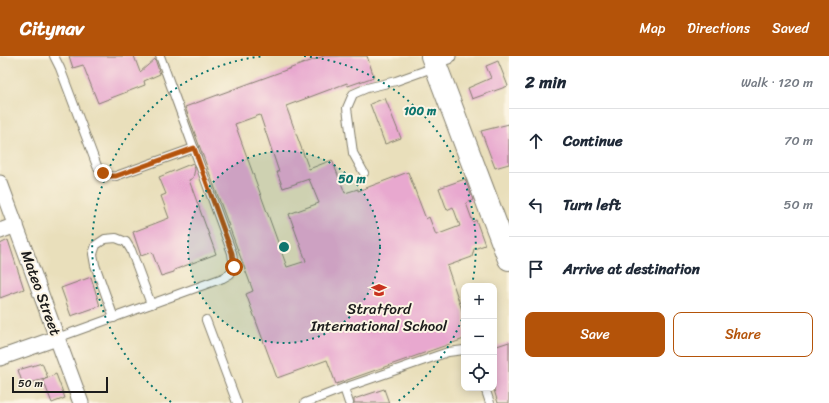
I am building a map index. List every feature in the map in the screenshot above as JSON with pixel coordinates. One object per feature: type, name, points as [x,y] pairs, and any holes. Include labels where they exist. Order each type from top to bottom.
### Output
[{"type":"street","points":[[438,60],[509,259]]},
{"type":"street","name":"Mateo Street","points":[[0,183],[81,403]]},
{"type":"street","points":[[0,231],[16,225]]},
{"type":"street","points":[[0,358],[57,338]]},
{"type":"lane","points":[[54,56],[60,68],[97,166],[103,173],[109,176],[116,176],[194,148]]},
{"type":"lane","points":[[57,338],[223,278],[230,274],[234,267],[232,253],[160,56]]},
{"type":"lane","points":[[364,173],[353,153],[347,108],[354,94],[367,88],[396,80],[438,60]]},
{"type":"lane","points":[[114,318],[95,265],[93,254],[96,245],[105,239],[116,238],[126,242],[131,250],[151,304]]},
{"type":"lane","points":[[206,320],[237,403]]},
{"type":"lane","points":[[305,403],[448,352],[461,350]]},
{"type":"lane","points":[[344,388],[350,403]]},
{"type":"lane","points":[[486,391],[490,403]]},
{"type":"building","points":[[69,56],[134,56],[140,72],[155,59],[160,74],[144,81],[145,85],[98,103],[83,65],[73,68]]},
{"type":"building","points":[[324,56],[367,56],[374,77],[348,86],[347,83],[286,106],[309,169],[332,160],[345,193],[358,189],[358,191],[408,172],[426,219],[429,217],[436,235],[460,226],[453,207],[447,210],[439,188],[465,179],[473,200],[466,203],[473,222],[476,220],[485,245],[474,249],[472,257],[447,266],[461,307],[461,340],[336,384],[327,360],[277,378],[246,294],[253,291],[185,107]],"holes":[[[260,115],[279,172],[277,172],[283,188],[309,179],[319,203],[289,214],[306,261],[287,267],[235,124]]]},
{"type":"building","points":[[498,61],[508,86],[472,99],[468,88],[491,78],[486,66]]},
{"type":"building","points":[[385,98],[401,138],[385,144],[370,104]]},
{"type":"building","points":[[509,124],[509,164],[495,168],[481,131]]},
{"type":"building","points":[[193,163],[195,169],[193,178],[189,180],[216,254],[161,276],[152,252],[141,256],[133,232],[169,218],[161,196],[166,194],[159,177]]},
{"type":"building","points":[[8,240],[24,289],[0,298],[0,244]]},
{"type":"building","points":[[91,277],[100,306],[71,316],[61,288]]},
{"type":"building","points":[[509,342],[509,403],[498,403],[494,391],[497,391],[497,346]]},
{"type":"building","points":[[42,363],[48,378],[23,385],[18,370]]},
{"type":"building","points":[[56,374],[65,398],[52,403],[43,380]]},
{"type":"building","points":[[384,389],[389,403],[354,403],[354,399]]},
{"type":"place","name":"Stratford International School","points":[[379,290]]},
{"type":"route","points":[[103,173],[109,176],[116,176],[194,148],[232,253],[234,267]]}]
